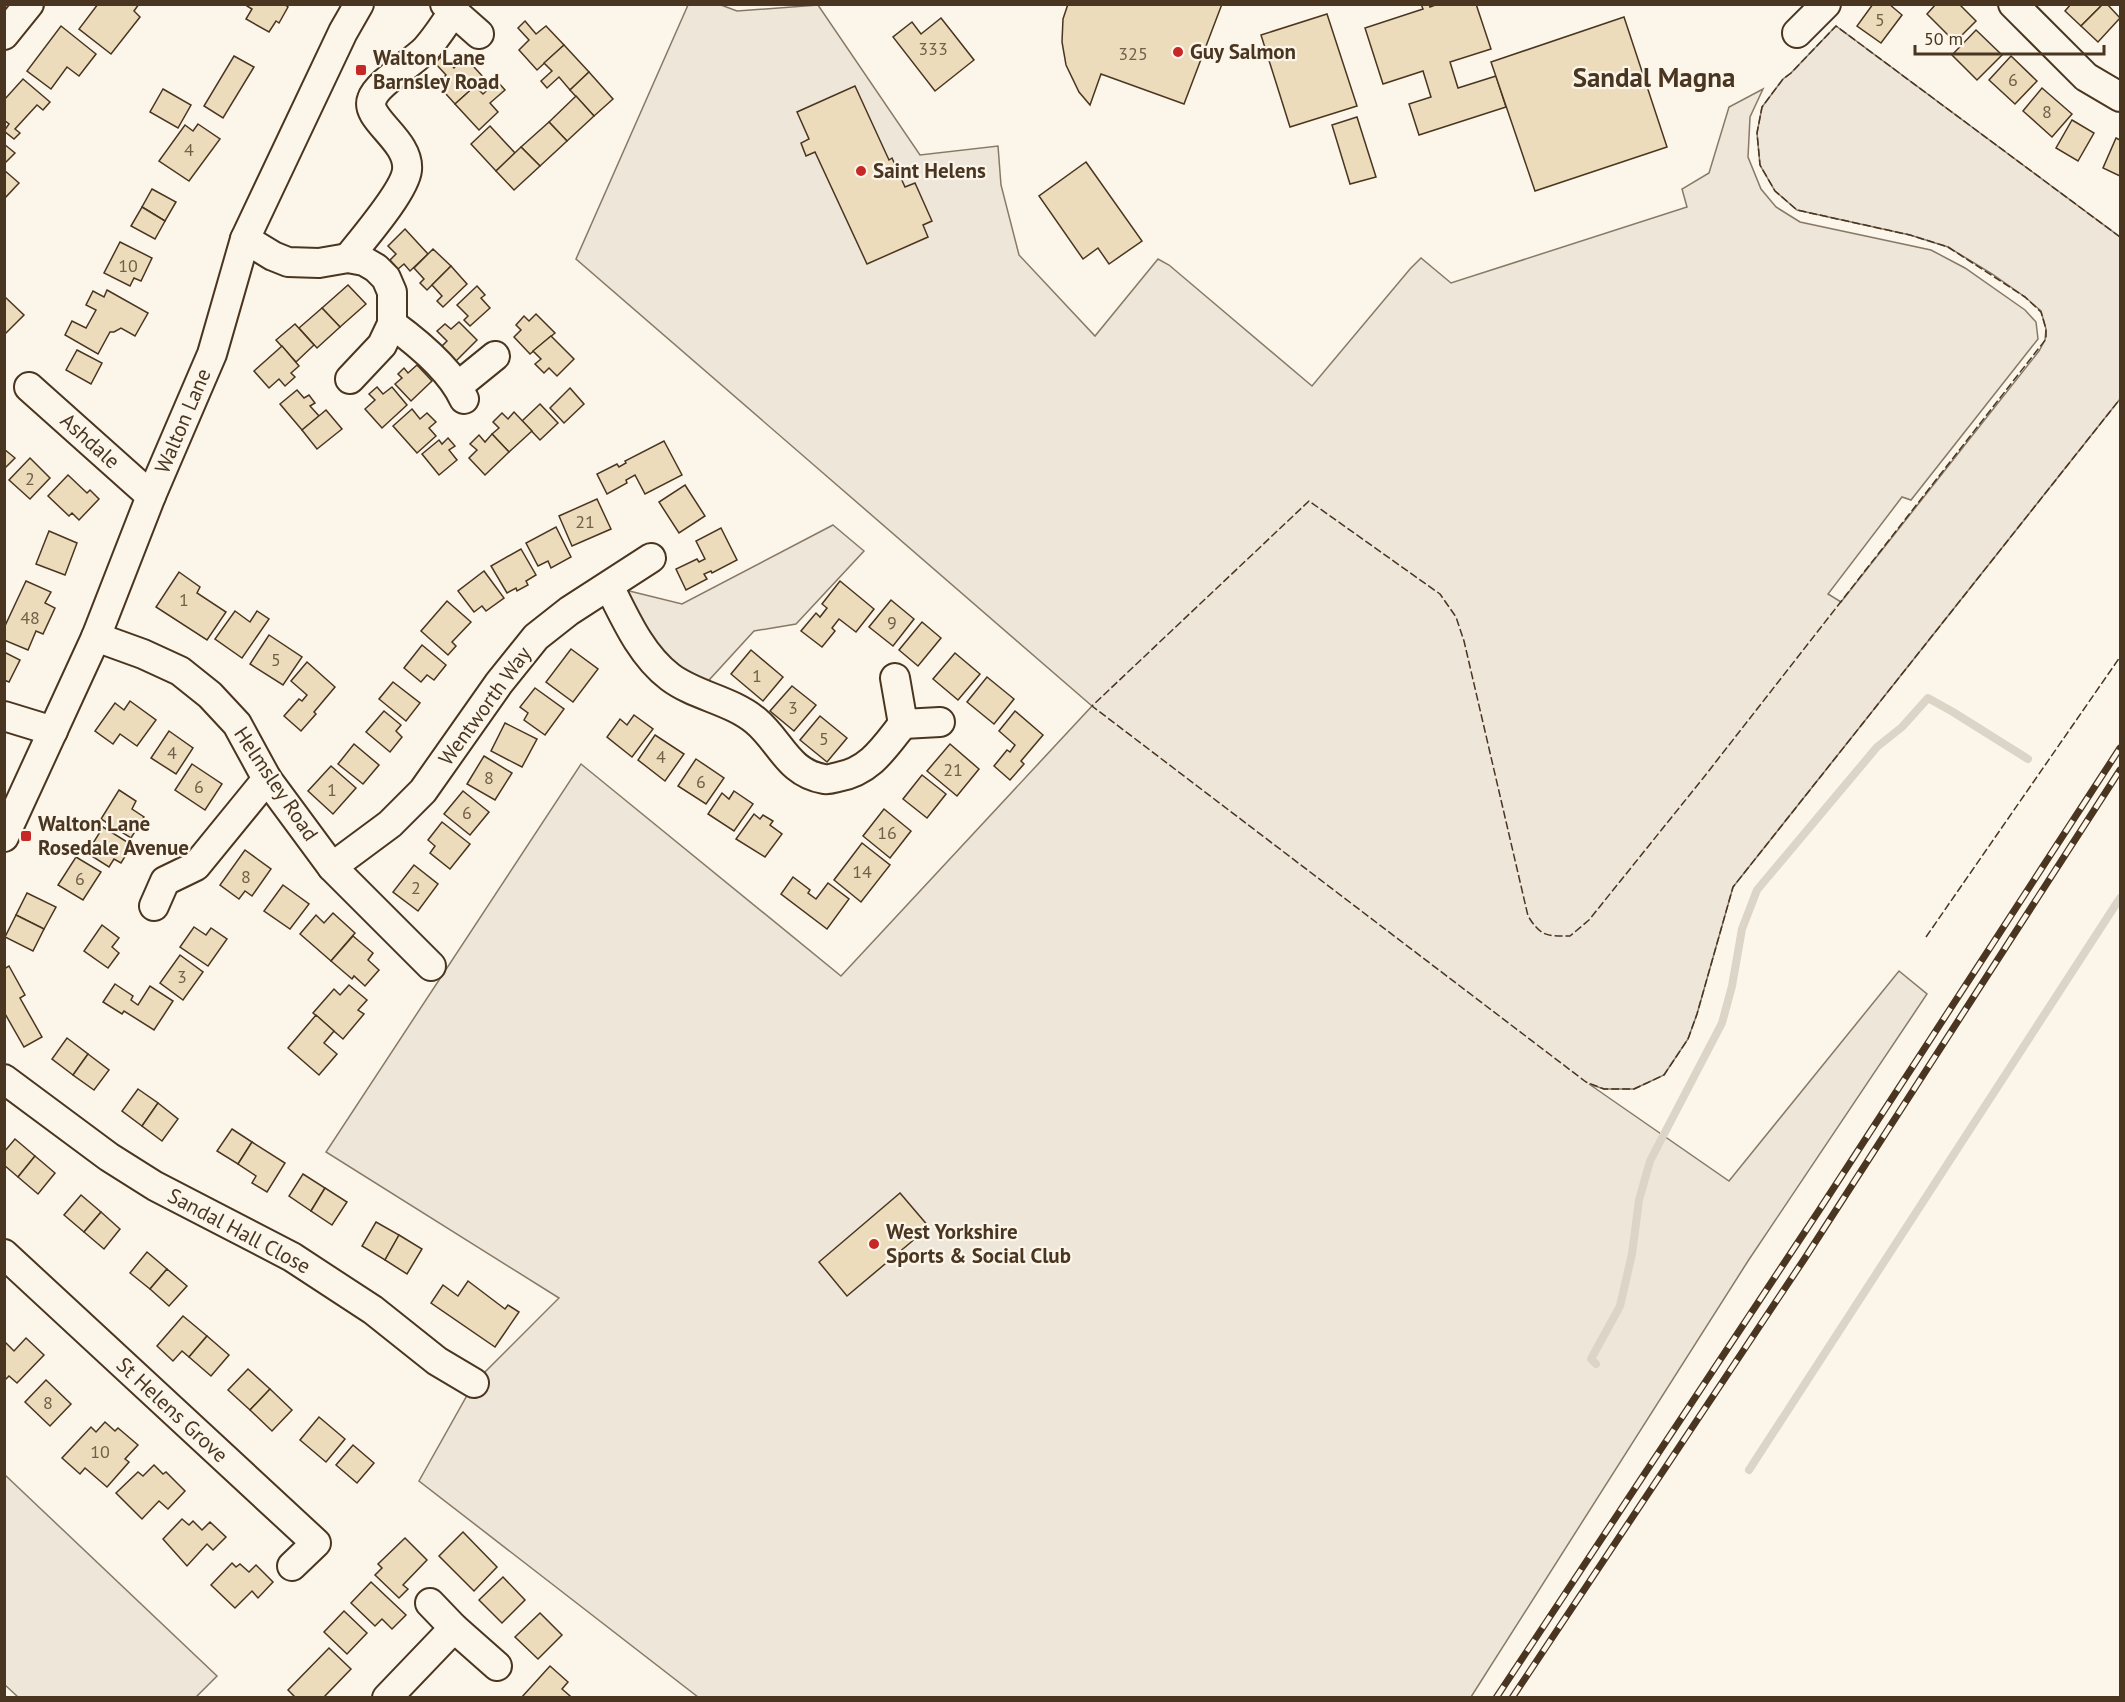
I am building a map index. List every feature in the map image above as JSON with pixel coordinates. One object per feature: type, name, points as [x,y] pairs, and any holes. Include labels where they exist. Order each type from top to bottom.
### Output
[{"type":"street","points":[[4,35],[29,4]]},
{"type":"street","name":"Walton Lane","points":[[4,837],[96,637],[151,496],[212,354],[245,238],[343,32],[359,4]]},
{"type":"street","points":[[1797,33],[1826,4]]},
{"type":"street","points":[[2013,4],[2086,77],[2121,98]]},
{"type":"street","points":[[348,258],[402,185],[407,170],[399,144],[374,115],[371,105],[372,97],[388,80],[427,48],[449,8],[479,34]]},
{"type":"street","points":[[245,238],[273,256],[288,262],[319,263],[348,258],[364,261],[386,278],[392,292],[392,324],[382,345],[350,379]]},
{"type":"street","points":[[392,324],[414,340],[461,392],[495,356]]},
{"type":"street","name":"Ashdale","points":[[29,387],[151,496]]},
{"type":"street","name":"Wentworth Way","points":[[332,867],[390,824],[423,791],[499,683],[536,637],[569,611],[651,558]]},
{"type":"street","points":[[609,586],[650,657],[671,678],[729,704],[756,721],[798,769],[826,780],[853,775],[875,760],[903,724],[896,678]]},
{"type":"street","name":"Helmsley Road","points":[[96,637],[143,654],[180,671],[210,695],[237,724],[267,779],[332,867],[431,966]]},
{"type":"street","points":[[4,716],[53,731]]},
{"type":"street","points":[[903,724],[940,722]]},
{"type":"street","points":[[154,906],[165,881],[196,866],[267,779]]},
{"type":"street","name":"Sandal Hall Close","points":[[4,1079],[128,1169],[155,1186],[292,1257],[373,1310],[437,1361],[474,1383]]},
{"type":"street","name":"St Helens Grove","points":[[4,1254],[316,1543],[292,1566]]},
{"type":"street","points":[[430,1603],[496,1666]]},
{"type":"street","points":[[387,1698],[454,1628]]},
{"type":"shaded area","points":[[688,5],[721,5],[737,11],[818,5],[920,155],[998,146],[1001,185],[1019,255],[1095,336],[1158,259],[1169,265],[1312,386],[1421,258],[1451,283],[1687,207],[1682,189],[1709,173],[1729,107],[1763,89],[1750,117],[1748,157],[1761,189],[1776,207],[1800,222],[1931,250],[1965,268],[2025,310],[2036,322],[2038,339],[1911,500],[1902,497],[1828,594],[1841,602],[2039,351],[2045,340],[2046,329],[2041,311],[2025,297],[1948,247],[1910,235],[1797,210],[1775,191],[1760,165],[1757,133],[1762,107],[1783,79],[1836,26],[2120,237],[2120,399],[1733,887],[1688,1039],[1664,1075],[1634,1089],[1604,1089],[1589,1084],[1729,1181],[1899,971],[1927,994],[1748,1261],[1471,1697],[698,1697],[419,1481],[474,1383],[559,1298],[326,1152],[581,764],[841,976],[1092,706],[576,259]]},
{"type":"shaded area","points":[[833,525],[864,551],[796,624],[754,631],[699,691],[671,678],[609,586],[682,604]]},
{"type":"shaded area","points":[[4,1474],[217,1676],[196,1697],[18,1697],[5,1685]]},
{"type":"building","points":[[98,4],[139,4],[134,11],[140,17],[111,54],[79,29]]},
{"type":"building","points":[[247,4],[284,4],[288,7],[279,23],[276,21],[269,32],[246,19],[252,9]]},
{"type":"building","points":[[1068,4],[1222,4],[1184,104],[1101,74],[1090,105],[1079,92],[1066,65],[1062,42],[1063,19]]},
{"type":"building","points":[[1421,4],[1429,4],[1430,7],[1438,4],[1476,4],[1491,49],[1450,62],[1458,88],[1496,76],[1506,107],[1419,135],[1409,104],[1431,97],[1423,71],[1383,84],[1365,28],[1423,9]]},
{"type":"building","points":[[1873,4],[1889,4],[1902,15],[1881,43],[1857,26]]},
{"type":"building","points":[[1936,4],[1959,4],[1976,21],[1955,42],[1927,14]]},
{"type":"building","points":[[2071,4],[2103,4],[2081,26],[2065,11]]},
{"type":"building","points":[[2103,4],[2107,4],[2120,18],[2098,42],[2081,26]]},
{"type":"building","points":[[1327,14],[1357,106],[1290,127],[1261,35]]},
{"type":"building","points":[[1624,17],[1667,147],[1535,191],[1491,62]]},
{"type":"building","points":[[941,18],[974,60],[935,91],[893,37],[912,22],[921,34]]},
{"type":"building","points":[[525,21],[536,34],[546,26],[564,45],[537,70],[519,50],[529,40],[518,28]]},
{"type":"building","points":[[61,26],[96,54],[79,76],[67,67],[51,89],[27,71]]},
{"type":"building","points":[[1976,30],[2002,55],[1977,80],[1952,55]]},
{"type":"building","points":[[564,45],[589,72],[570,90],[559,77],[547,88],[541,81],[552,71],[544,63]]},
{"type":"building","points":[[234,56],[254,67],[223,118],[204,106]]},
{"type":"building","points":[[442,56],[454,68],[465,57],[484,78],[455,104],[437,84],[446,75],[435,63]]},
{"type":"building","points":[[2011,56],[2037,81],[2015,104],[1989,80]]},
{"type":"building","points":[[589,72],[613,99],[594,116],[570,90]]},
{"type":"building","points":[[23,79],[50,102],[43,110],[37,105],[15,129],[20,133],[14,139],[4,131],[9,124],[4,120],[4,100]]},
{"type":"building","points":[[497,81],[505,90],[490,103],[498,112],[479,130],[455,104],[475,86],[483,94]]},
{"type":"building","name":"Saint Helens","points":[[855,86],[889,160],[892,158],[905,187],[915,183],[932,221],[923,225],[928,237],[867,264],[815,152],[806,156],[801,143],[809,139],[797,112]]},
{"type":"building","points":[[2042,88],[2072,114],[2052,137],[2023,111]]},
{"type":"building","points":[[163,89],[191,105],[178,128],[150,112]]},
{"type":"building","points":[[576,96],[594,116],[567,141],[549,122]]},
{"type":"building","points":[[1357,117],[1376,177],[1350,184],[1332,125]]},
{"type":"building","points":[[2072,120],[2094,133],[2078,161],[2056,148]]},
{"type":"building","points":[[549,122],[567,141],[540,166],[521,147]]},
{"type":"building","points":[[198,124],[220,139],[189,181],[159,161],[185,125],[193,131]]},
{"type":"building","points":[[490,126],[515,153],[496,171],[471,144]]},
{"type":"building","points":[[2116,138],[2120,140],[2120,176],[2103,168]]},
{"type":"building","points":[[4,144],[15,153],[4,164]]},
{"type":"building","points":[[521,147],[540,166],[514,190],[496,171]]},
{"type":"building","points":[[1086,162],[1142,241],[1109,264],[1098,248],[1083,259],[1039,196]]},
{"type":"building","points":[[4,170],[19,183],[4,199]]},
{"type":"building","points":[[152,189],[176,202],[165,221],[142,207]]},
{"type":"building","points":[[142,207],[165,221],[155,239],[131,226]]},
{"type":"building","points":[[405,229],[428,254],[410,271],[404,264],[398,269],[390,260],[396,254],[388,246]]},
{"type":"building","points":[[120,242],[152,258],[141,281],[134,278],[130,286],[104,273]]},
{"type":"building","points":[[433,249],[451,266],[427,290],[420,283],[424,279],[414,268]]},
{"type":"building","points":[[451,266],[467,284],[443,307],[437,301],[442,296],[432,285]]},
{"type":"building","points":[[348,285],[366,304],[340,327],[322,308]]},
{"type":"building","points":[[477,286],[485,295],[481,298],[490,308],[470,326],[464,320],[468,316],[457,305]]},
{"type":"building","points":[[107,290],[148,313],[135,336],[121,328],[110,332],[98,354],[65,335],[72,321],[86,328],[96,310],[86,305],[93,291],[104,297]]},
{"type":"building","points":[[4,296],[24,315],[4,335]]},
{"type":"building","points":[[322,308],[340,327],[317,348],[299,328]]},
{"type":"building","points":[[536,314],[555,333],[530,354],[514,337],[521,330],[516,325],[524,316],[529,321]]},
{"type":"building","points":[[459,322],[477,340],[453,364],[439,349],[447,341],[437,331],[445,324],[451,329]]},
{"type":"building","points":[[295,324],[314,345],[296,362],[276,340]]},
{"type":"building","points":[[551,336],[574,359],[557,376],[549,368],[544,373],[535,364],[541,359],[533,351]]},
{"type":"building","points":[[282,346],[299,366],[291,373],[295,377],[285,386],[279,379],[269,388],[254,371]]},
{"type":"building","points":[[77,350],[102,363],[91,384],[66,370]]},
{"type":"building","points":[[417,365],[432,381],[411,401],[395,384],[402,378],[398,374],[404,368],[408,373]]},
{"type":"building","points":[[377,387],[383,394],[392,387],[407,405],[382,428],[365,409],[375,400],[369,394]]},
{"type":"building","points":[[570,388],[584,404],[564,423],[550,408]]},
{"type":"building","points":[[297,390],[304,398],[309,395],[315,403],[310,406],[319,416],[302,430],[280,404]]},
{"type":"building","points":[[540,404],[558,423],[540,440],[522,421]]},
{"type":"building","points":[[412,409],[420,419],[427,413],[436,422],[429,428],[436,436],[417,453],[393,426]]},
{"type":"building","points":[[326,410],[342,429],[317,449],[302,430]]},
{"type":"building","points":[[514,412],[532,431],[509,452],[492,434],[499,428],[493,422],[502,413],[508,419]]},
{"type":"building","points":[[492,434],[509,452],[485,475],[469,458],[477,450],[470,444],[479,435],[485,442]]},
{"type":"building","points":[[448,438],[455,446],[449,450],[457,460],[439,475],[422,454],[439,440],[442,444]]},
{"type":"building","points":[[664,441],[682,475],[645,494],[635,475],[626,480],[627,483],[607,494],[597,474],[617,464],[619,467],[626,463],[625,461]]},
{"type":"building","points":[[4,449],[15,458],[4,469]]},
{"type":"building","points":[[30,458],[50,478],[30,499],[9,480]]},
{"type":"building","points":[[68,475],[87,493],[90,490],[99,499],[79,520],[72,513],[69,516],[48,496]]},
{"type":"building","points":[[685,485],[705,516],[679,533],[659,502]]},
{"type":"building","points":[[597,499],[611,529],[572,546],[559,516]]},
{"type":"building","points":[[556,527],[571,557],[551,568],[548,561],[538,566],[526,543]]},
{"type":"building","points":[[721,528],[737,560],[712,573],[711,571],[704,574],[707,579],[686,590],[676,569],[697,559],[699,562],[705,559],[696,541]]},
{"type":"building","points":[[49,531],[77,543],[65,575],[36,564]]},
{"type":"building","points":[[521,549],[536,575],[526,581],[528,585],[507,593],[491,566]]},
{"type":"building","points":[[484,571],[504,598],[486,611],[482,606],[474,612],[458,591]]},
{"type":"building","points":[[179,572],[200,587],[197,593],[226,612],[207,640],[156,607]]},
{"type":"building","points":[[26,581],[51,592],[45,603],[55,608],[43,634],[36,631],[28,650],[4,640],[4,628]]},
{"type":"building","points":[[840,581],[874,609],[856,632],[839,619],[832,628],[835,631],[822,647],[801,631],[816,613],[820,617],[827,608],[822,604]]},
{"type":"building","points":[[891,600],[914,619],[893,646],[869,627]]},
{"type":"building","points":[[447,601],[471,622],[452,642],[456,646],[448,655],[421,631]]},
{"type":"building","points":[[235,611],[250,622],[257,611],[269,619],[242,658],[215,639]]},
{"type":"building","points":[[922,622],[941,638],[918,666],[899,650]]},
{"type":"building","points":[[269,635],[302,657],[283,685],[250,664]]},
{"type":"building","points":[[422,645],[446,665],[434,680],[427,675],[421,682],[404,668]]},
{"type":"building","points":[[571,649],[598,669],[573,702],[546,682]]},
{"type":"building","points":[[751,650],[783,677],[763,701],[731,674]]},
{"type":"building","points":[[4,652],[20,660],[9,682],[4,680]]},
{"type":"building","points":[[955,653],[980,674],[958,700],[933,679]]},
{"type":"building","points":[[307,662],[335,687],[301,731],[284,716],[299,699],[302,701],[307,695],[291,681]]},
{"type":"building","points":[[987,677],[1014,699],[994,724],[967,702]]},
{"type":"building","points":[[393,682],[420,703],[406,721],[379,699]]},
{"type":"building","points":[[792,686],[816,705],[794,731],[770,711]]},
{"type":"building","points":[[535,688],[564,709],[545,735],[524,720],[528,713],[520,707]]},
{"type":"building","points":[[130,701],[156,720],[137,746],[120,734],[113,744],[95,731],[115,703],[124,710]]},
{"type":"building","points":[[384,711],[401,725],[396,731],[402,737],[390,752],[366,732]]},
{"type":"building","points":[[1015,711],[1043,735],[1021,761],[1024,764],[1010,780],[994,766],[1007,750],[1010,752],[1015,745],[999,731]]},
{"type":"building","points":[[634,715],[653,729],[632,757],[607,737],[620,719],[627,725]]},
{"type":"building","points":[[820,716],[847,738],[827,762],[800,740]]},
{"type":"building","points":[[505,723],[537,739],[522,767],[491,751]]},
{"type":"building","points":[[169,731],[193,748],[176,774],[151,758]]},
{"type":"building","points":[[655,735],[684,754],[665,781],[638,760]]},
{"type":"building","points":[[354,744],[379,765],[363,784],[338,764]]},
{"type":"building","points":[[950,744],[979,769],[957,796],[927,771]]},
{"type":"building","points":[[484,756],[512,773],[495,800],[467,784]]},
{"type":"building","points":[[696,759],[724,778],[706,804],[678,786]]},
{"type":"building","points":[[192,764],[222,784],[205,810],[175,790]]},
{"type":"building","points":[[331,766],[356,788],[333,814],[308,791]]},
{"type":"building","points":[[922,775],[946,794],[927,818],[903,799]]},
{"type":"building","points":[[119,790],[136,801],[132,809],[144,817],[131,838],[101,819]]},
{"type":"building","points":[[463,791],[489,812],[470,835],[444,814]]},
{"type":"building","points":[[734,791],[753,804],[734,831],[708,814],[722,793],[729,799]]},
{"type":"building","points":[[884,809],[911,831],[890,858],[863,836]]},
{"type":"building","points":[[754,814],[760,819],[763,815],[773,821],[770,825],[782,834],[765,857],[736,839]]},
{"type":"building","points":[[442,822],[470,844],[450,869],[430,853],[435,846],[428,840]]},
{"type":"building","points":[[103,827],[132,845],[121,863],[114,859],[109,867],[87,853]]},
{"type":"building","points":[[862,843],[890,865],[861,902],[834,880]]},
{"type":"building","points":[[245,850],[271,869],[252,896],[245,891],[239,899],[220,885]]},
{"type":"building","points":[[76,857],[101,872],[83,900],[58,885]]},
{"type":"building","points":[[414,865],[438,884],[418,911],[393,892]]},
{"type":"building","points":[[793,877],[810,890],[808,893],[816,899],[828,883],[849,899],[827,929],[781,894]]},
{"type":"building","points":[[283,885],[309,904],[290,929],[264,911]]},
{"type":"building","points":[[27,893],[56,907],[44,929],[16,915]]},
{"type":"building","points":[[333,913],[355,933],[331,961],[300,934],[316,915],[324,923]]},
{"type":"building","points":[[16,915],[44,929],[33,951],[5,937]]},
{"type":"building","points":[[102,925],[119,938],[112,947],[119,953],[108,968],[84,951]]},
{"type":"building","points":[[194,927],[206,935],[211,928],[227,939],[208,966],[180,947]]},
{"type":"building","points":[[353,936],[373,953],[368,960],[379,970],[365,986],[354,976],[352,979],[331,961]]},
{"type":"building","points":[[180,955],[203,972],[183,1000],[160,983]]},
{"type":"building","points":[[9,966],[25,995],[20,998],[42,1037],[24,1047],[4,1012],[4,969]]},
{"type":"building","points":[[115,984],[133,996],[131,1000],[138,1005],[150,986],[173,1001],[154,1030],[124,1011],[122,1014],[103,1002]]},
{"type":"building","points":[[349,985],[367,1000],[358,1010],[364,1014],[343,1039],[313,1013],[334,989],[340,995]]},
{"type":"building","points":[[316,1015],[334,1031],[324,1043],[337,1054],[319,1075],[288,1048]]},
{"type":"building","points":[[67,1038],[88,1054],[73,1075],[52,1059]]},
{"type":"building","points":[[88,1054],[109,1070],[94,1090],[73,1075]]},
{"type":"building","points":[[138,1089],[158,1103],[142,1126],[122,1111]]},
{"type":"building","points":[[158,1103],[178,1119],[162,1141],[142,1126]]},
{"type":"building","points":[[232,1129],[252,1142],[238,1164],[217,1151]]},
{"type":"building","points":[[15,1139],[35,1156],[18,1177],[4,1165],[4,1152]]},
{"type":"building","points":[[252,1142],[285,1163],[267,1192],[252,1183],[256,1176],[238,1164]]},
{"type":"building","points":[[35,1156],[55,1173],[38,1194],[18,1177]]},
{"type":"building","points":[[303,1174],[325,1188],[311,1211],[289,1196]]},
{"type":"building","points":[[325,1188],[347,1202],[332,1225],[311,1211]]},
{"type":"building","name":"West Yorkshire Sports & Social Club","points":[[900,1193],[929,1227],[847,1296],[819,1262]]},
{"type":"building","points":[[81,1195],[101,1212],[84,1232],[64,1215]]},
{"type":"building","points":[[101,1212],[120,1229],[104,1249],[84,1232]]},
{"type":"building","points":[[376,1222],[399,1235],[385,1260],[362,1246]]},
{"type":"building","points":[[399,1235],[422,1249],[407,1274],[385,1260]]},
{"type":"building","points":[[147,1252],[167,1269],[150,1289],[130,1273]]},
{"type":"building","points":[[167,1269],[187,1286],[169,1306],[150,1289]]},
{"type":"building","points":[[468,1281],[505,1309],[508,1305],[519,1312],[495,1347],[431,1303],[443,1285],[458,1296]]},
{"type":"building","points":[[183,1316],[207,1336],[189,1357],[182,1351],[173,1361],[157,1346]]},
{"type":"building","points":[[207,1336],[229,1355],[211,1376],[189,1357]]},
{"type":"building","points":[[26,1338],[44,1355],[17,1383],[9,1376],[4,1381],[4,1341],[14,1351]]},
{"type":"building","points":[[248,1369],[270,1389],[250,1410],[228,1390]]},
{"type":"building","points":[[46,1380],[71,1404],[50,1426],[25,1402]]},
{"type":"building","points":[[270,1389],[292,1410],[272,1431],[250,1410]]},
{"type":"building","points":[[319,1417],[345,1439],[326,1462],[300,1440]]},
{"type":"building","points":[[105,1422],[115,1431],[118,1428],[138,1445],[125,1459],[129,1462],[107,1487],[85,1468],[80,1474],[62,1458],[91,1427],[96,1432]]},
{"type":"building","points":[[353,1445],[374,1463],[357,1483],[336,1465]]},
{"type":"building","points":[[154,1465],[163,1474],[166,1472],[185,1491],[168,1509],[159,1501],[142,1519],[116,1493],[138,1472],[143,1476]]},
{"type":"building","points":[[182,1519],[189,1525],[193,1521],[202,1530],[210,1522],[226,1537],[213,1550],[207,1544],[187,1566],[163,1539]]},
{"type":"building","points":[[463,1532],[497,1567],[474,1591],[439,1556]]},
{"type":"building","points":[[405,1538],[427,1560],[403,1585],[408,1589],[399,1598],[375,1575],[382,1568],[378,1564]]},
{"type":"building","points":[[232,1563],[236,1567],[240,1564],[249,1572],[256,1565],[273,1582],[258,1598],[252,1591],[235,1608],[211,1585]]},
{"type":"building","points":[[503,1577],[525,1600],[502,1623],[479,1600]]},
{"type":"building","points":[[371,1582],[406,1615],[392,1629],[382,1619],[375,1626],[351,1603]]},
{"type":"building","points":[[344,1611],[367,1633],[347,1654],[324,1632]]},
{"type":"building","points":[[540,1613],[562,1635],[538,1659],[515,1637]]},
{"type":"building","points":[[329,1648],[351,1669],[325,1696],[326,1698],[296,1698],[288,1690]]},
{"type":"building","points":[[550,1666],[568,1682],[562,1689],[570,1696],[569,1698],[521,1698]]},
{"type":"waterway","points":[[1596,1364],[1591,1359],[1620,1306],[1632,1254],[1639,1200],[1650,1161],[1722,1023],[1732,986],[1742,929],[1757,890],[1877,747],[1902,727],[1928,698],[2028,759]]},
{"type":"waterway","points":[[1749,1470],[2120,898]]},
{"type":"railway","points":[[1496,1698],[1818,1212],[2120,748]]},
{"type":"railway","points":[[1512,1698],[1805,1258],[2120,770]]},
{"type":"fence","points":[[2120,237],[1836,26],[1783,79],[1762,107],[1757,133],[1760,165],[1775,191],[1797,210],[1910,235],[1948,247],[2025,297],[2041,312],[2046,329],[2046,339],[1704,777],[1589,920],[1570,936],[1545,934],[1528,916],[1464,641],[1456,617],[1440,594],[1309,501],[1092,706],[1586,1082],[1604,1089],[1634,1089],[1664,1075],[1688,1039],[1733,887],[2120,399]]},
{"type":"fence","points":[[1926,937],[2120,657]]},
{"type":"place","name":"Guy Salmon","points":[[1178,52]]},
{"type":"place","name":"Walton Lane Barnsley Road","points":[[361,70]]},
{"type":"place","name":"Saint Helens","points":[[861,171]]},
{"type":"place","name":"Walton Lane Rosedale Avenue","points":[[26,836]]},
{"type":"place","name":"West Yorkshire Sports & Social Club","points":[[874,1244]]},
{"type":"district","name":"Sandal Magna","points":[[1654,78]]}]
